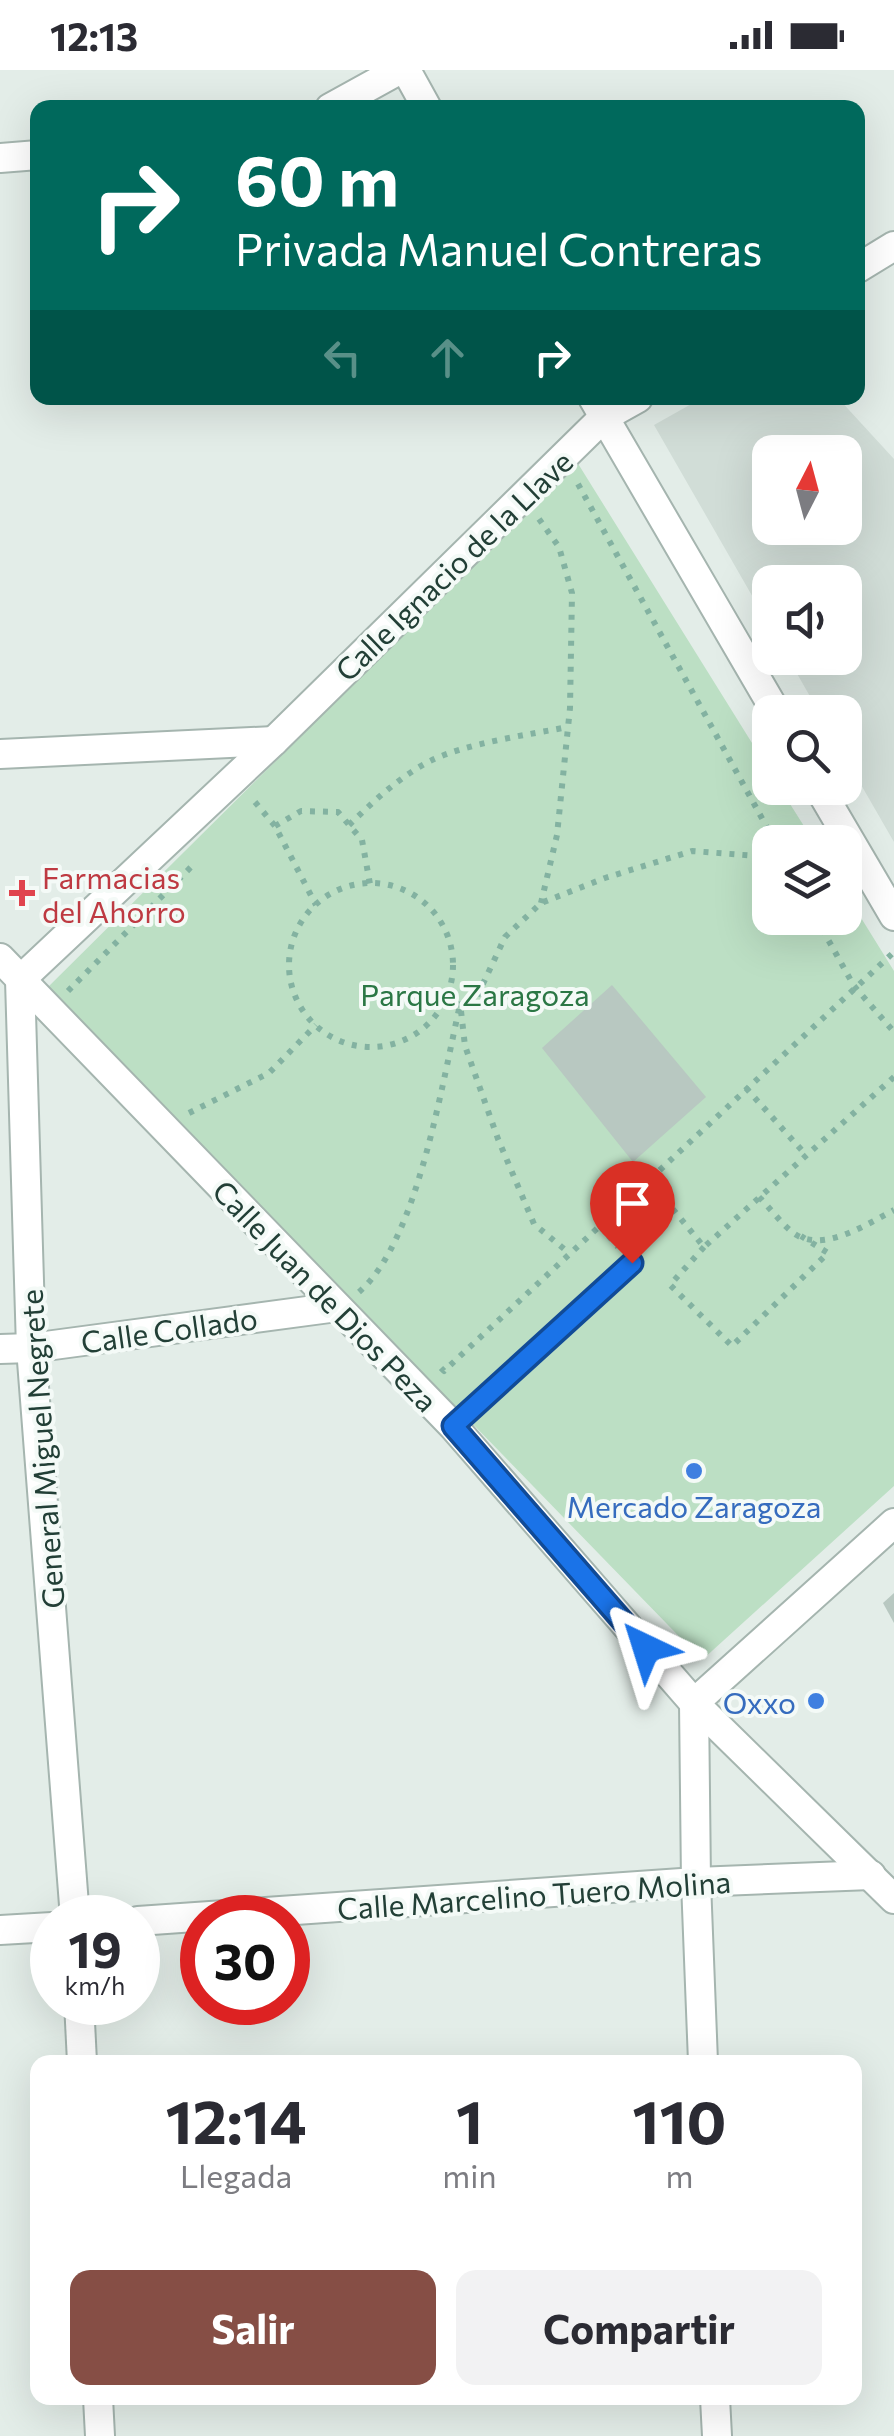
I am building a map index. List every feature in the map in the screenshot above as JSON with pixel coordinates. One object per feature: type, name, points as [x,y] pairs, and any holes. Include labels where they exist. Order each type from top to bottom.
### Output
[{"type":"street","points":[[345,100],[402,70],[423,100]]},
{"type":"street","points":[[0,158],[30,156]]},
{"type":"street","points":[[865,264],[894,246]]},
{"type":"street","points":[[598,407],[766,695]]},
{"type":"street","name":"Calle Ignacio de la Llave","points":[[20,980],[274,741],[598,407]]},
{"type":"street","points":[[0,754],[274,741]]},
{"type":"street","points":[[829,805],[894,916]]},
{"type":"street","name":"Calle Juan de Dios Peza","points":[[0,958],[453,1426],[694,1703],[894,1899]]},
{"type":"street","name":"General Miguel Negrete","points":[[20,980],[31,1348],[73,1895]]},
{"type":"street","name":"Calle Collado","points":[[0,1349],[337,1307]]},
{"type":"street","points":[[702,2055],[694,1703],[894,1523]]},
{"type":"street","name":"Calle Marcelino Tuero Molina","points":[[160,1919],[696,1882],[871,1875]]},
{"type":"street","points":[[0,1930],[30,1928]]},
{"type":"street","points":[[80,2025],[82,2055]]},
{"type":"street","points":[[98,2405],[100,2436]]},
{"type":"street","points":[[715,2405],[716,2436]]},
{"type":"lane","points":[[453,1426],[632,1263]]},
{"type":"path","points":[[574,476],[766,825]]},
{"type":"path","points":[[523,528],[536,515],[559,547],[572,593],[568,726],[557,835],[541,902]]},
{"type":"path","points":[[350,825],[389,787],[432,760],[506,738],[568,726]]},
{"type":"path","points":[[241,816],[268,788]]},
{"type":"path","points":[[254,802],[275,826],[316,906]]},
{"type":"path","points":[[275,826],[302,811],[338,812],[362,840],[370,884]]},
{"type":"path","points":[[444,1004],[474,1006],[506,937],[541,902],[692,851],[752,855]]},
{"type":"path","points":[[66,993],[201,856]]},
{"type":"path","points":[[380,883],[406,891],[428,906],[444,927],[453,952],[452,979],[444,1004],[428,1025],[405,1040],[378,1048],[350,1044],[325,1034],[305,1015],[292,990],[289,964],[294,936],[316,906],[329,895],[354,885],[380,883]]},
{"type":"path","points":[[826,935],[854,986],[894,1032]]},
{"type":"path","points":[[431,1358],[444,1371],[894,952]]},
{"type":"path","points":[[460,1004],[466,1046],[498,1140],[534,1224],[570,1253]]},
{"type":"path","points":[[337,1307],[363,1290],[384,1266],[409,1213],[460,1004]]},
{"type":"path","points":[[201,1127],[188,1113],[269,1073],[316,1025]]},
{"type":"path","points":[[800,1236],[828,1253],[732,1346],[670,1285],[704,1246],[894,1077]]},
{"type":"path","points":[[746,1088],[806,1155]]},
{"type":"path","points":[[648,1180],[704,1246]]},
{"type":"path","points":[[759,1198],[795,1235],[824,1240],[894,1210]]},
{"type":"path","points":[[349,1276],[363,1290]]},
{"type":"shaded area","points":[[690,405],[844,405],[894,459],[894,842],[862,786],[862,695],[809,695],[798,675],[862,675],[862,565],[752,565],[752,596],[654,425]]},
{"type":"green space","name":"Parque Zaragoza","points":[[577,462],[752,743],[752,805],[791,805],[803,825],[752,825],[752,935],[862,935],[862,919],[894,971],[894,1486],[702,1660],[464,1415],[42,993]]},
{"type":"building","points":[[612,985],[706,1097],[633,1162],[542,1048]]},
{"type":"building","points":[[894,1593],[894,1623],[883,1603]]},
{"type":"place","name":"Farmacias del Ahorro","points":[[22,893]]},
{"type":"place","name":"Mercado Zaragoza","points":[[694,1471]]},
{"type":"place","name":"Oxxo","points":[[816,1701]]},
{"type":"route","points":[[632,1263],[453,1426],[646,1648]]}]
